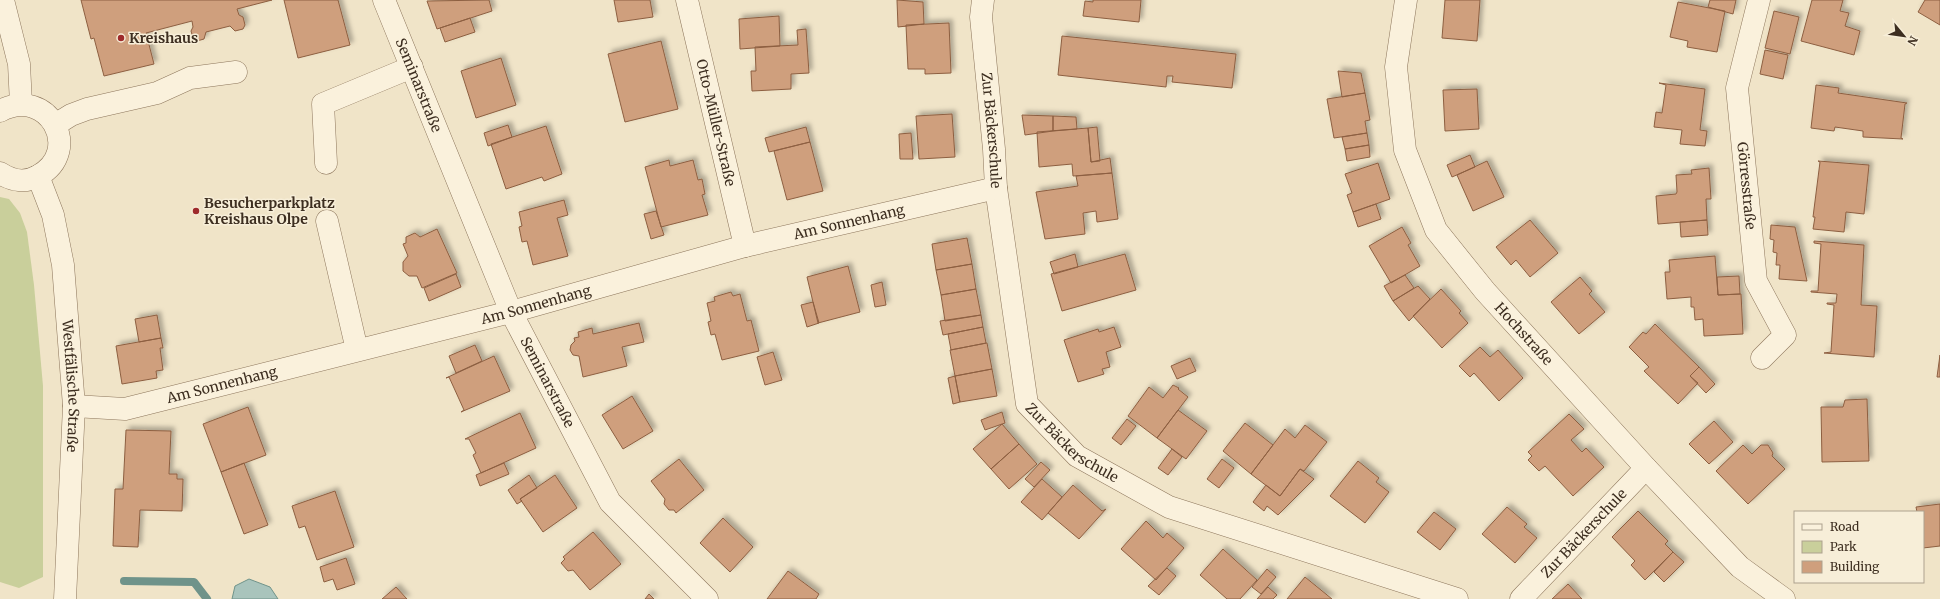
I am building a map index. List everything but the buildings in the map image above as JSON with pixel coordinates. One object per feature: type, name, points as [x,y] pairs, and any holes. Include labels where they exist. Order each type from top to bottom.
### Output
[{"type":"street","points":[[3,0],[19,64],[21,104]]},
{"type":"street","name":"Seminarstraße","points":[[384,0],[511,312],[610,502],[707,599]]},
{"type":"street","name":"Otto-Müller-Straße","points":[[687,0],[745,246]]},
{"type":"street","name":"Zur Bäckerschule","points":[[983,0],[981,17],[994,149],[996,188],[1027,404],[1077,456],[1169,507],[1457,599]]},
{"type":"street","name":"Hochstraße","points":[[1406,0],[1396,67],[1405,150],[1436,230],[1485,291],[1646,468],[1740,567],[1784,599]]},
{"type":"street","name":"Görresstraße","points":[[1759,0],[1737,88],[1756,281],[1785,335],[1762,358]]},
{"type":"street","points":[[326,163],[322,104],[412,67]]},
{"type":"street","points":[[55,125],[71,115],[156,93],[190,78],[236,72]]},
{"type":"street","points":[[0,111],[8,107],[21,104],[41,110],[49,116],[55,125],[59,137],[59,150],[54,162],[45,172],[38,176],[20,180],[8,178],[0,173]]},
{"type":"street","name":"Westfälische Straße","points":[[38,176],[52,214],[63,265],[74,406],[65,599]]},
{"type":"street","name":"Am Sonnenhang","points":[[74,406],[124,408],[511,312],[745,246],[996,188]]},
{"type":"street","points":[[327,221],[357,350]]},
{"type":"street","name":"Zur Bäckerschule","points":[[1521,599],[1646,468]]},
{"type":"green space","points":[[0,197],[9,199],[20,213],[27,232],[34,285],[43,386],[43,577],[19,588],[0,582]]},
{"type":"water","points":[[249,579],[270,587],[278,599],[232,599],[235,586]]},
{"type":"waterway","points":[[124,581],[194,582],[207,599]]},
{"type":"place","name":"Kreishaus","points":[[121,38]]},
{"type":"place","name":"Besucherparkplatz Kreishaus Olpe","points":[[196,211]]}]
